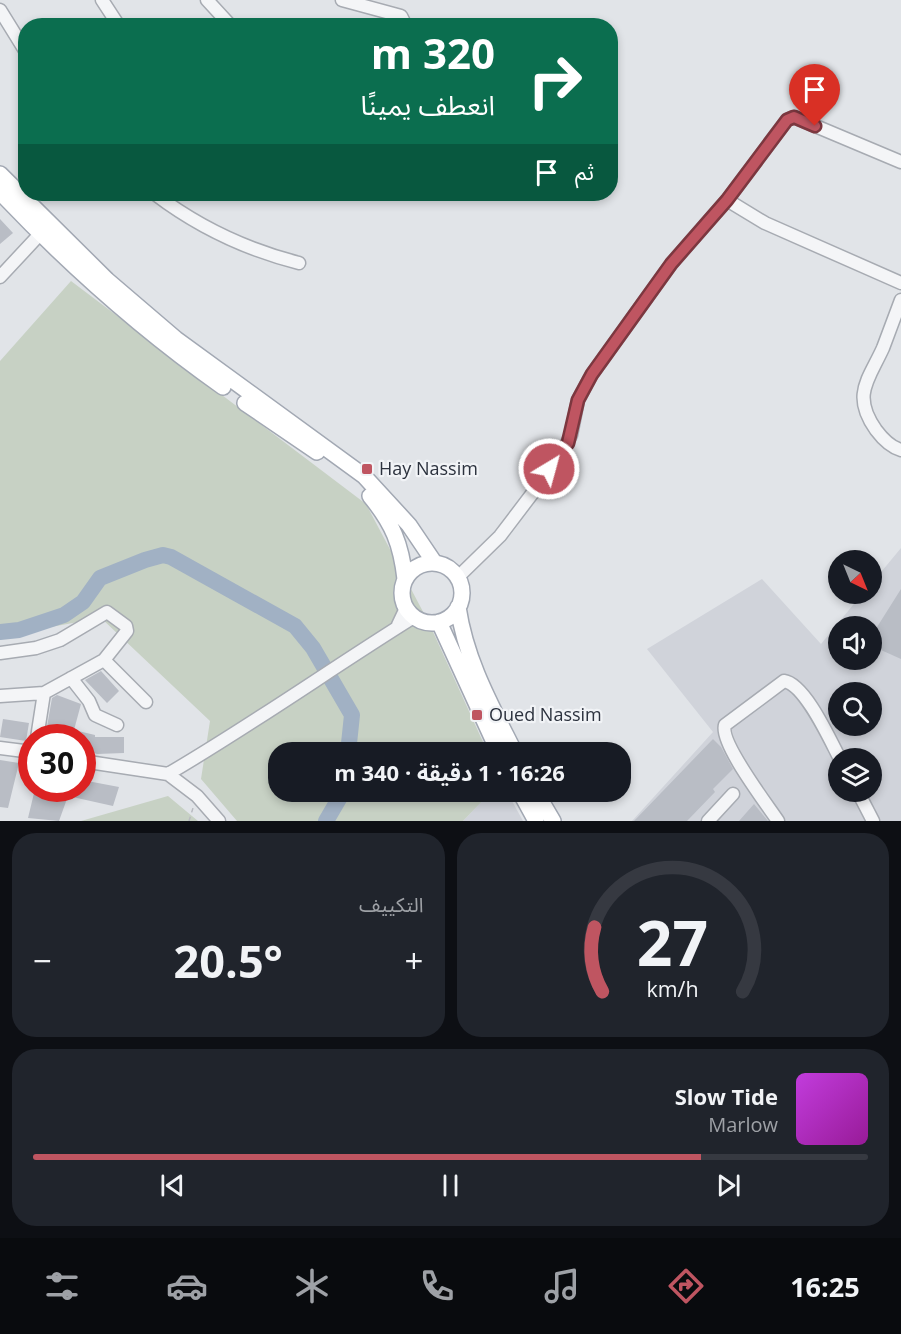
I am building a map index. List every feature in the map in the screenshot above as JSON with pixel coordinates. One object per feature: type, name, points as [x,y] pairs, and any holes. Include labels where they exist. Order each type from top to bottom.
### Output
[{"type":"main road","points":[[0,174],[18,192]]},
{"type":"main road","points":[[0,192],[40,234],[115,305],[165,346],[351,477],[376,503],[397,536],[403,554],[405,579],[402,594],[410,612],[429,623],[450,617],[459,608]]},
{"type":"main road","points":[[27,201],[107,280],[176,339],[364,476],[409,525],[434,562]]},
{"type":"main road","points":[[405,579],[417,567],[434,562],[448,567],[458,578],[462,589],[459,608],[462,633],[472,668],[509,742]]},
{"type":"main road","points":[[439,622],[494,742]]},
{"type":"main road","points":[[526,802],[536,821]]},
{"type":"main road","points":[[542,802],[552,821]]},
{"type":"street","points":[[102,0],[114,18]]},
{"type":"street","points":[[207,0],[224,18]]},
{"type":"street","points":[[342,0],[402,18]]},
{"type":"street","points":[[0,10],[18,39]]},
{"type":"street","points":[[458,578],[500,536],[561,457],[571,435],[578,400],[592,374],[671,264],[727,200],[790,118],[901,162]]},
{"type":"street","points":[[727,200],[765,223],[901,283]]},
{"type":"street","points":[[165,201],[192,219],[219,233],[271,256],[299,263]]},
{"type":"street","points":[[0,277],[40,234]]},
{"type":"street","points":[[901,300],[881,351],[867,376],[864,392],[871,423],[883,438],[901,450]]},
{"type":"street","points":[[0,653],[36,648],[60,640],[107,612],[126,626],[127,632],[104,660],[44,693],[0,696]]},
{"type":"street","points":[[168,774],[308,686],[398,625],[410,612]]},
{"type":"street","points":[[104,660],[146,702]]},
{"type":"street","points":[[71,678],[89,701],[94,714],[117,725]]},
{"type":"street","points":[[778,821],[731,749],[724,736],[725,725],[784,681],[789,682],[801,691],[834,748]]},
{"type":"street","points":[[40,724],[44,693]]},
{"type":"street","points":[[0,748],[18,750]]},
{"type":"street","points":[[96,763],[168,774],[197,796],[219,821]]},
{"type":"street","points":[[708,821],[734,794]]},
{"type":"street","points":[[863,802],[873,821]]},
{"type":"path","points":[[189,821],[197,796]]},
{"type":"shaded area","points":[[71,281],[366,504],[429,623],[483,742],[268,742],[268,802],[481,802],[463,821],[237,821],[201,779],[210,721],[101,618],[0,636],[0,361]]},
{"type":"shaded area","points":[[901,548],[901,821],[632,821],[713,732],[647,649],[762,579],[821,644],[828,635],[828,670],[882,670],[882,616],[844,616],[854,604],[882,604],[882,571]]},
{"type":"shaded area","points":[[168,796],[198,821],[81,821]]},
{"type":"shaded area","points":[[481,802],[513,802],[523,821],[463,821]]},
{"type":"building","points":[[0,219],[13,233],[0,244]]},
{"type":"building","points":[[901,589],[901,659],[882,650],[882,619]]},
{"type":"building","points":[[101,671],[119,691],[107,703],[85,680]]},
{"type":"building","points":[[57,695],[81,704],[76,724],[47,724],[52,698]]},
{"type":"building","points":[[3,719],[29,723],[18,724],[18,740],[0,737]]},
{"type":"building","points":[[96,737],[124,737],[124,753],[97,754]]},
{"type":"building","points":[[713,739],[721,747],[733,769],[713,789],[715,792],[687,821],[634,821]]},
{"type":"building","points":[[0,760],[18,763],[8,808],[0,807]]},
{"type":"building","points":[[96,783],[119,787],[113,806],[95,802]]},
{"type":"building","points":[[32,802],[66,802],[59,821],[28,818]]},
{"type":"building","points":[[754,804],[768,821],[739,821]]},
{"type":"waterway","points":[[0,632],[19,630],[64,615],[83,602],[100,578],[145,560],[163,555],[171,557],[295,626],[313,648],[352,715],[349,742]]},
{"type":"waterway","points":[[326,821],[337,802]]},
{"type":"place","name":"Hay Nassim","points":[[367,469]]},
{"type":"place","name":"Oued Nassim","points":[[477,715]]},
{"type":"route","points":[[549,469],[561,457],[568,443],[578,400],[592,374],[671,264],[727,200],[787,120],[794,117],[815,126]]}]
